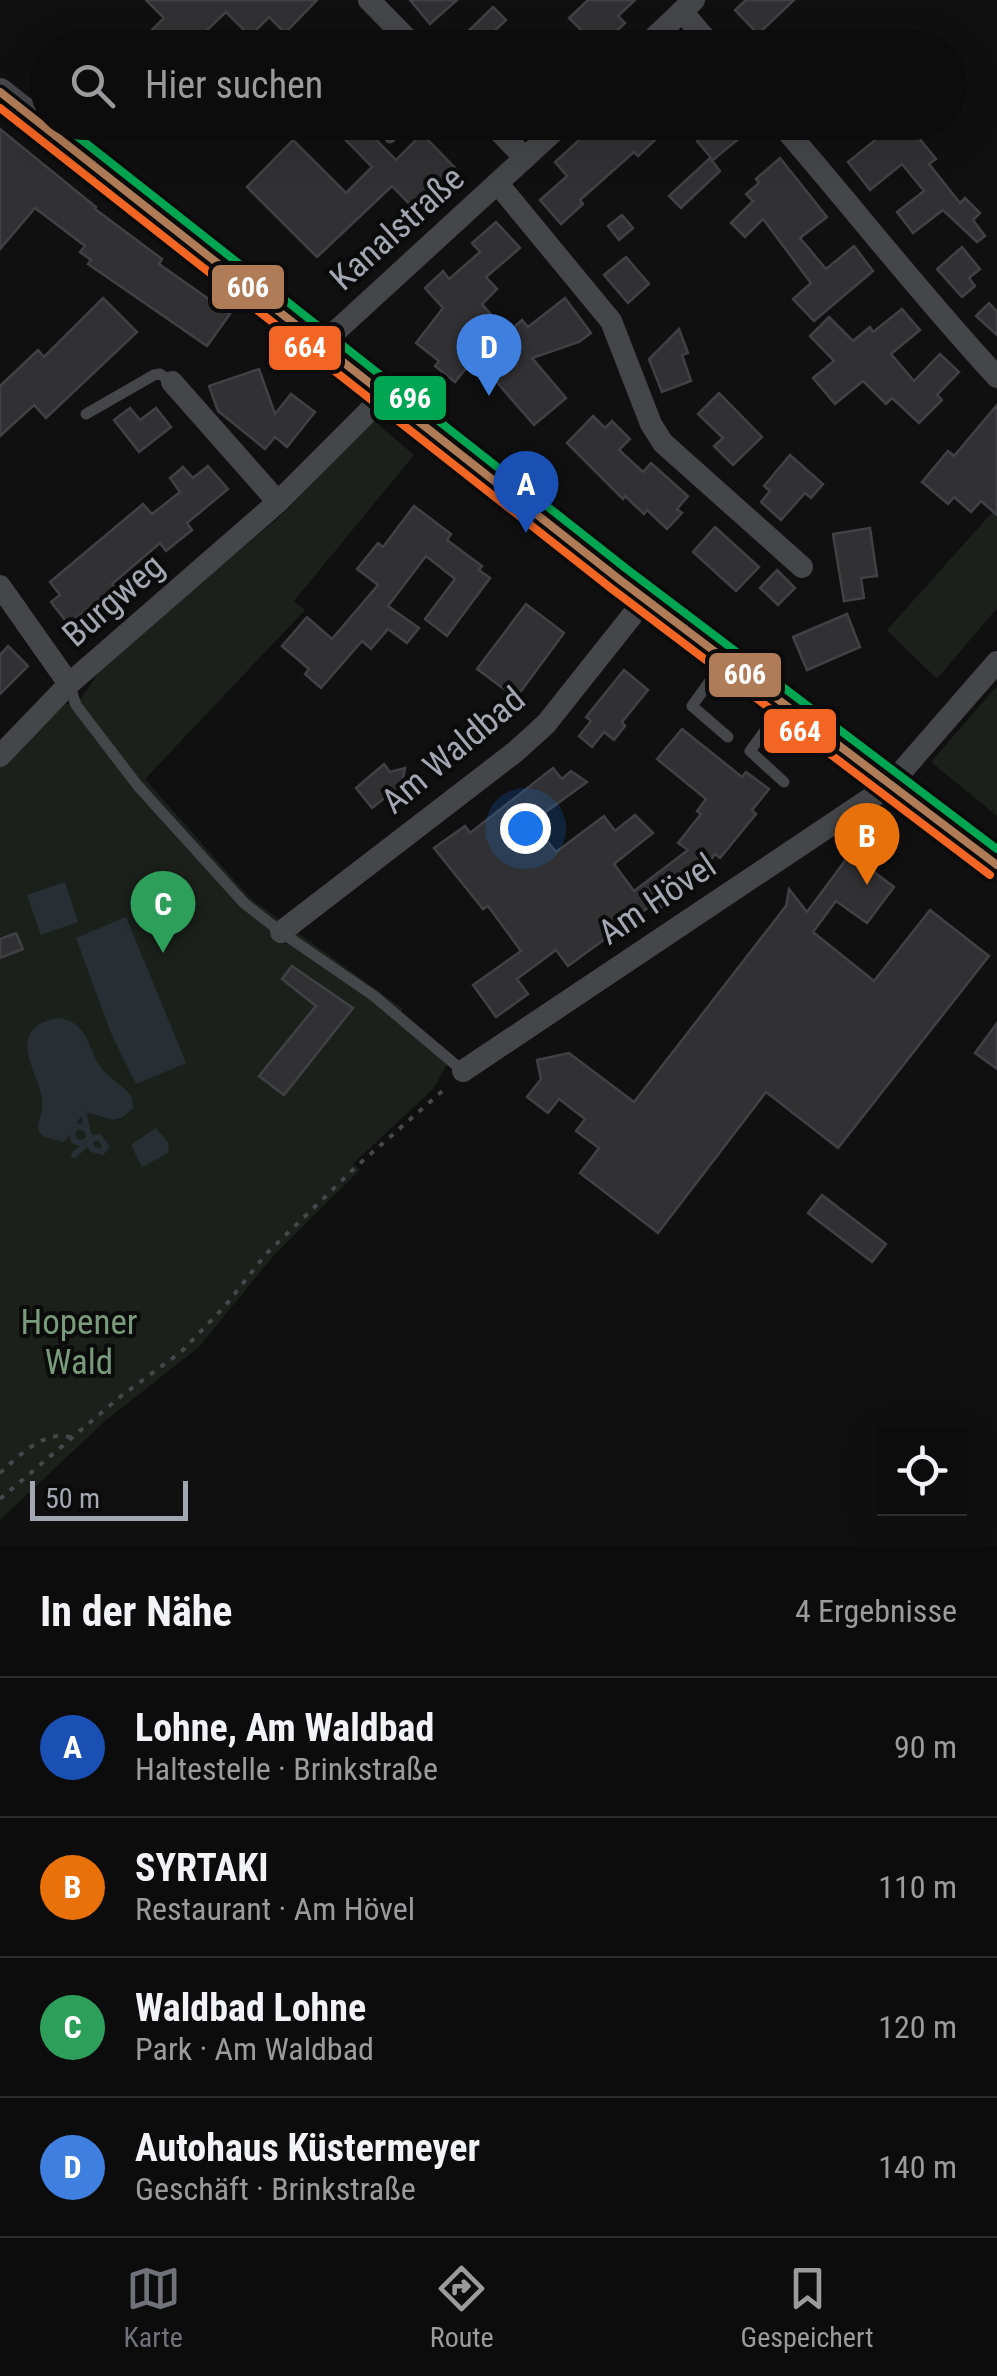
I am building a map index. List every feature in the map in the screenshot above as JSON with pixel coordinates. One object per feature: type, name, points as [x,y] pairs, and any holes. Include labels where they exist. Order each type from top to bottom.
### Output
[{"type":"street","points":[[381,4],[402,30]]},
{"type":"street","points":[[662,30],[688,6],[703,30]]},
{"type":"street","points":[[0,92],[30,115]]},
{"type":"street","points":[[61,140],[384,396],[997,865]]},
{"type":"street","points":[[508,140],[526,158]]},
{"type":"street","name":"Kanalstraße","points":[[322,344],[545,140]]},
{"type":"street","points":[[795,140],[848,200],[912,283],[997,377]]},
{"type":"street","points":[[498,184],[611,321],[651,424],[663,442],[802,567]]},
{"type":"street","points":[[172,382],[278,502]]},
{"type":"street","name":"Burgweg","points":[[0,756],[69,684],[278,502],[384,396]]},
{"type":"street","points":[[0,586],[69,684]]},
{"type":"street","name":"Am Waldbad","points":[[281,932],[516,752],[546,724],[646,598]]},
{"type":"street","name":"Am Hövel","points":[[464,1071],[889,786],[997,662]]},
{"type":"lane","points":[[86,414],[154,375],[160,374],[172,382]]},
{"type":"lane","points":[[726,660],[692,706],[728,737]]},
{"type":"lane","points":[[69,684],[76,704],[160,812],[244,903],[374,996],[464,1071]]},
{"type":"lane","points":[[784,705],[750,751],[784,782]]},
{"type":"path","points":[[0,1499],[121,1396],[181,1352],[266,1254],[464,1071]]},
{"type":"path","points":[[0,1473],[32,1445],[63,1434],[72,1438]]},
{"type":"green space","name":"Hopener Wald","points":[[373,420],[414,455],[294,601],[305,610],[145,779],[250,898],[403,1009],[395,1018],[447,1065],[433,1089],[353,1164],[360,1170],[274,1255],[199,1347],[105,1421],[0,1520],[0,767],[57,708],[81,698],[103,666],[285,512]]},
{"type":"green space","points":[[997,507],[997,608],[937,679],[887,630]]},
{"type":"green space","points":[[997,686],[997,816],[931,762]]},
{"type":"shaded area","points":[[65,882],[78,922],[41,935],[27,895]]},
{"type":"shaded area","points":[[126,917],[186,1063],[136,1084],[111,1033],[76,938]]},
{"type":"shaded area","points":[[57,1018],[81,1030],[102,1069],[132,1097],[133,1108],[115,1119],[86,1113],[63,1142],[44,1137],[38,1130],[42,1098],[28,1053],[31,1032]]},
{"type":"shaded area","points":[[156,1128],[169,1144],[168,1153],[142,1167],[131,1145]]},
{"type":"building","points":[[146,0],[317,0],[288,30],[282,30],[269,17],[256,30],[244,30],[226,12],[207,30],[152,30],[164,18]]},
{"type":"building","points":[[410,0],[457,0],[430,24]]},
{"type":"building","points":[[588,0],[635,0],[618,16],[625,23],[618,30],[581,30],[569,18]]},
{"type":"building","points":[[746,0],[794,0],[762,30],[754,30],[735,10]]},
{"type":"building","points":[[493,7],[506,20],[495,30],[469,30]]},
{"type":"building","points":[[0,129],[162,259],[159,264],[230,314],[207,346],[88,264],[91,260],[80,252],[85,246],[35,208],[0,249]]},
{"type":"building","points":[[293,140],[346,193],[372,167],[346,140],[377,140],[396,160],[416,140],[428,140],[461,174],[420,215],[392,186],[317,257],[247,187]]},
{"type":"building","points":[[579,140],[655,140],[638,156],[634,152],[580,200],[583,204],[561,224],[540,200],[567,176],[555,162]]},
{"type":"building","points":[[698,140],[737,140],[713,160]]},
{"type":"building","points":[[875,140],[921,140],[936,159],[929,164],[960,203],[965,198],[980,213],[973,220],[985,236],[977,242],[943,210],[913,233],[897,212],[924,191],[902,164],[870,190],[848,162]]},
{"type":"building","points":[[710,158],[720,171],[681,208],[669,196]]},
{"type":"building","points":[[780,158],[827,217],[800,238],[826,269],[854,246],[873,271],[814,321],[793,299],[811,283],[763,219],[745,237],[731,223],[753,201],[746,194],[759,183],[756,179]]},
{"type":"building","points":[[622,215],[633,228],[619,240],[608,226]]},
{"type":"building","points":[[496,222],[520,248],[486,277],[497,289],[482,304],[507,333],[522,320],[528,327],[565,298],[591,333],[579,342],[532,358],[566,398],[534,425],[475,357],[455,382],[435,366],[439,361],[416,343],[443,308],[425,288],[443,271],[449,279],[480,252],[472,243]]},
{"type":"building","points":[[962,247],[980,269],[969,278],[975,286],[962,297],[937,269]]},
{"type":"building","points":[[626,257],[649,284],[628,303],[604,275]]},
{"type":"building","points":[[103,298],[137,332],[46,418],[34,405],[0,436],[0,386],[38,350],[44,357]]},
{"type":"building","points":[[989,303],[997,312],[997,335],[976,316]]},
{"type":"building","points":[[902,309],[920,330],[891,354],[914,381],[940,354],[959,372],[937,395],[942,400],[919,423],[892,398],[886,404],[863,381],[835,404],[813,378],[834,361],[810,336],[829,317],[853,341],[870,327],[873,332]]},
{"type":"building","points":[[679,329],[688,353],[682,355],[691,381],[662,392],[649,359]]},
{"type":"building","points":[[259,369],[275,414],[291,394],[315,412],[287,447],[275,437],[265,449],[218,411],[209,386]]},
{"type":"building","points":[[719,393],[762,437],[733,465],[714,446],[723,438],[698,414]]},
{"type":"building","points":[[997,405],[997,515],[981,501],[971,512],[954,497],[948,504],[922,482],[948,451],[954,456]]},
{"type":"building","points":[[130,408],[140,420],[156,408],[171,427],[139,452],[114,420]]},
{"type":"building","points":[[593,416],[605,428],[612,421],[630,439],[619,450],[643,472],[651,463],[688,496],[677,509],[682,513],[667,529],[647,510],[644,514],[625,496],[623,499],[567,443]]},
{"type":"building","points":[[790,455],[823,484],[811,498],[805,493],[781,520],[761,502],[770,491],[764,486]]},
{"type":"building","points":[[208,466],[228,489],[187,523],[192,530],[166,551],[160,543],[112,584],[115,588],[68,624],[51,602],[60,595],[50,582],[143,504],[152,514],[180,492],[170,478],[183,467],[193,478]]},
{"type":"building","points":[[414,506],[451,534],[447,540],[482,566],[479,570],[490,578],[447,636],[425,619],[455,579],[426,556],[388,606],[419,628],[407,643],[388,629],[371,649],[362,641],[321,688],[305,674],[309,669],[282,646],[307,617],[332,639],[378,585],[357,569],[378,543],[383,547]]},
{"type":"building","points":[[715,527],[759,567],[736,591],[693,552]]},
{"type":"building","points":[[870,528],[877,576],[861,578],[864,598],[844,601],[833,534]]},
{"type":"building","points":[[777,570],[795,588],[778,605],[760,588]]},
{"type":"building","points":[[526,604],[564,633],[516,698],[477,669]]},
{"type":"building","points":[[847,614],[860,647],[807,670],[793,637]]},
{"type":"building","points":[[8,646],[28,666],[0,694],[0,655]]},
{"type":"building","points":[[624,670],[648,690],[622,722],[625,726],[614,740],[604,732],[592,747],[579,736],[591,721],[586,717]]},
{"type":"building","points":[[682,729],[742,777],[746,772],[769,789],[752,810],[756,814],[720,858],[715,854],[695,881],[658,910],[653,904],[568,966],[556,950],[517,979],[528,994],[496,1017],[473,985],[521,951],[488,906],[483,909],[434,848],[465,826],[470,833],[553,768],[562,779],[571,771],[587,782],[532,822],[556,852],[604,816],[615,831],[635,815],[653,833],[614,864],[634,891],[688,850],[678,843],[701,814],[697,811],[706,799],[657,759]]},
{"type":"building","points":[[384,764],[390,772],[405,768],[402,784],[372,808],[356,788]]},
{"type":"building","points":[[850,854],[894,887],[867,923],[836,901],[813,932],[874,981],[930,910],[989,956],[838,1148],[766,1092],[658,1233],[580,1173],[599,1148],[576,1131],[585,1119],[559,1099],[548,1113],[527,1097],[541,1079],[537,1060],[569,1053],[634,1102],[786,906],[789,889],[807,912]]},
{"type":"building","points":[[16,933],[23,949],[0,958],[0,939]]},
{"type":"building","points":[[292,966],[353,1008],[284,1095],[259,1076],[316,1006],[282,979]]},
{"type":"building","points":[[997,1023],[997,1069],[975,1053]]},
{"type":"building","points":[[822,1195],[886,1244],[872,1262],[808,1213]]},
{"type":"waterway","points":[[74,1155],[89,1141],[89,1139],[89,1137],[89,1134],[88,1132],[87,1131],[86,1129],[78,1126],[72,1132],[74,1141],[80,1143],[95,1138],[99,1137],[106,1146],[102,1152],[92,1149],[91,1146],[83,1111]]},
{"type":"transit line","name":"606","points":[[0,92],[30,116]]},
{"type":"transit line","name":"664","points":[[0,108],[30,132]]},
{"type":"transit line","name":"664","points":[[41,140],[612,589],[990,875]]},
{"type":"transit line","name":"606","points":[[61,140],[620,580],[997,865]]},
{"type":"transit line","name":"696","points":[[82,140],[628,570],[997,849]]},
{"type":"place","name":"Autohaus Küstermeyer","points":[[489,396]]},
{"type":"place","name":"Lohne, Am Waldbad","points":[[526,533]]},
{"type":"place","name":"SYRTAKI","points":[[867,885]]},
{"type":"place","name":"Waldbad Lohne","points":[[163,953]]}]
